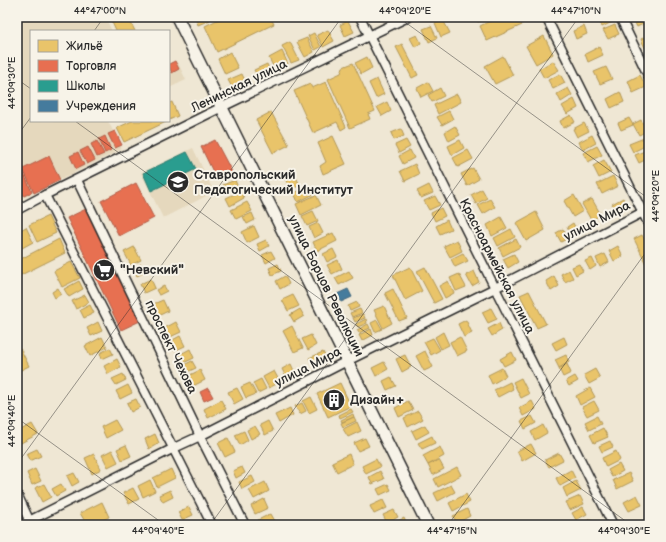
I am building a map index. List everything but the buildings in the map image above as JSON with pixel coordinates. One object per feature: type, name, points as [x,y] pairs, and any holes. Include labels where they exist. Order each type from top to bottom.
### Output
[{"type":"main road","name":"улица Борцов Революции","points":[[177,17],[428,525]]},
{"type":"street","name":"Красноармейская улица","points":[[360,17],[613,525]]},
{"type":"street","name":"Ленинская улица","points":[[17,210],[222,107],[408,17]]},
{"type":"street","points":[[546,17],[646,210],[649,225]]},
{"type":"street","points":[[620,17],[649,78]]},
{"type":"street","name":"проспект Чехова","points":[[77,180],[200,436],[245,525]]},
{"type":"street","points":[[46,195],[212,525]]},
{"type":"street","name":"улица Мира","points":[[21,525],[30,523],[174,448],[495,288],[646,210]]},
{"type":"street","points":[[17,494],[30,523]]},
{"type":"shaded area","points":[[17,17],[113,17],[107,21],[112,30],[30,30],[30,122],[108,122],[122,149],[17,201]]},
{"type":"shaded area","points":[[178,63],[186,80],[170,88],[170,67]]},
{"type":"shaded area","name":"Ставропольский Педагогический Институт","points":[[193,148],[214,192],[163,218],[141,173]]},
{"type":"place","name":"Ставропольский Педагогический Институт","points":[[178,182]]},
{"type":"place","name":"\"Невский\"","points":[[104,270]]},
{"type":"place","name":"Дизайн+","points":[[334,400]]}]
